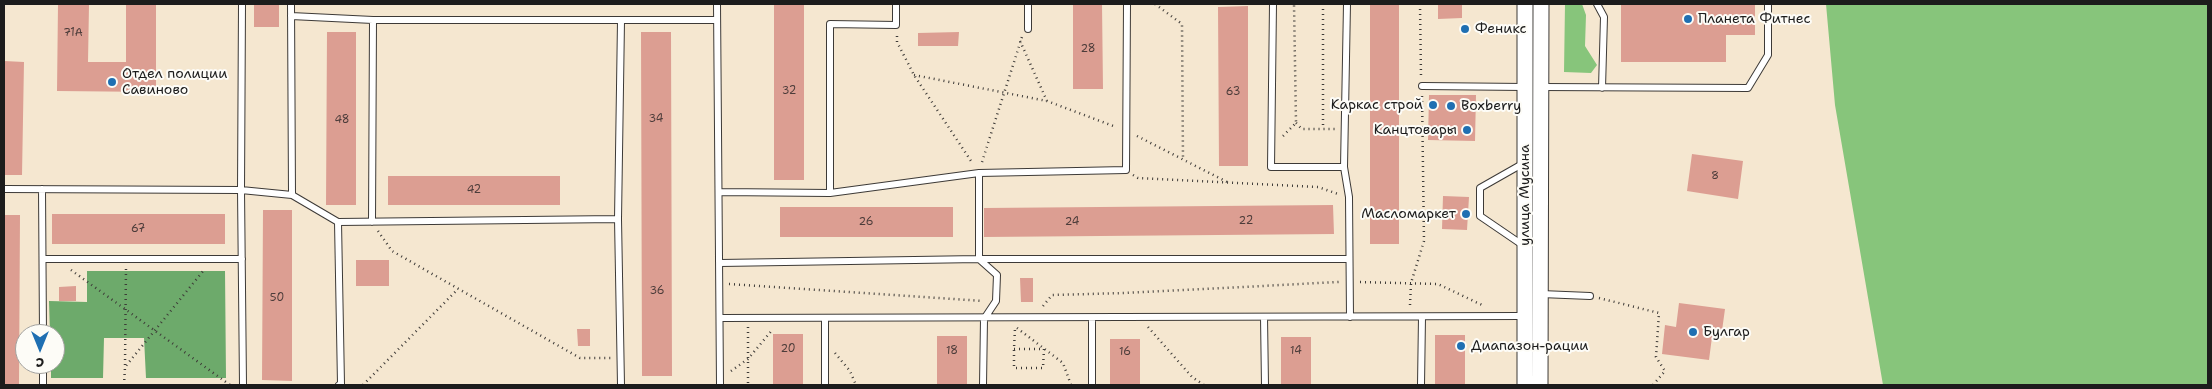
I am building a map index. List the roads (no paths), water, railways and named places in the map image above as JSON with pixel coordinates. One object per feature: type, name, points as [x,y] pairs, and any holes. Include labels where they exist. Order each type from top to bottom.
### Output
[{"type":"street","name":"улица Мусина","points":[[1525,4],[1525,385]]},
{"type":"street","name":"улица Мусина","points":[[1540,385],[1541,4]]},
{"type":"lane","points":[[242,4],[243,385]]},
{"type":"lane","points":[[291,4],[292,195]]},
{"type":"lane","points":[[717,4],[720,383]]},
{"type":"lane","points":[[830,193],[830,24],[896,24],[896,4]]},
{"type":"lane","points":[[1028,4],[1028,29]]},
{"type":"lane","points":[[719,192],[830,193],[979,173],[1126,170],[1127,4]]},
{"type":"lane","points":[[1273,4],[1271,167],[1344,167]]},
{"type":"lane","points":[[1347,4],[1344,167],[1349,197],[1350,317]]},
{"type":"lane","points":[[1597,4],[1604,17],[1602,88]]},
{"type":"lane","points":[[1540,87],[1748,88],[1768,55],[1768,4]]},
{"type":"lane","points":[[291,16],[373,20],[717,20]]},
{"type":"lane","points":[[372,222],[373,20]]},
{"type":"lane","points":[[621,21],[618,220],[621,385]]},
{"type":"lane","points":[[1422,86],[1525,86]]},
{"type":"lane","points":[[1524,246],[1480,216],[1480,188],[1525,163]]},
{"type":"lane","points":[[979,173],[979,258],[997,275],[996,301],[984,319],[983,385]]},
{"type":"lane","points":[[4,189],[241,190],[292,195],[338,222],[618,220]]},
{"type":"lane","points":[[42,189],[43,324]]},
{"type":"lane","points":[[338,222],[339,385]]},
{"type":"lane","points":[[43,258],[242,259]]},
{"type":"lane","points":[[720,263],[979,258],[1349,258]]},
{"type":"lane","points":[[1540,294],[1590,296]]},
{"type":"lane","points":[[1421,385],[1422,317]]},
{"type":"lane","points":[[720,318],[1540,317]]},
{"type":"lane","points":[[825,385],[826,318]]},
{"type":"lane","points":[[1092,318],[1092,385]]},
{"type":"lane","points":[[1264,318],[1265,385]]},
{"type":"place","name":"Планета Фитнес","points":[[1688,19]]},
{"type":"place","name":"Феникс","points":[[1465,29]]},
{"type":"place","name":"Отдел полиции Савиново","points":[[112,82]]},
{"type":"place","name":"Каркас строй","points":[[1433,105]]},
{"type":"place","name":"Boxberry","points":[[1451,106]]},
{"type":"place","name":"Канцтовары","points":[[1467,130]]},
{"type":"place","name":"Масломаркет","points":[[1466,214]]},
{"type":"place","name":"Булгар","points":[[1693,332]]},
{"type":"place","name":"Диапазон-рации","points":[[1461,346]]}]
